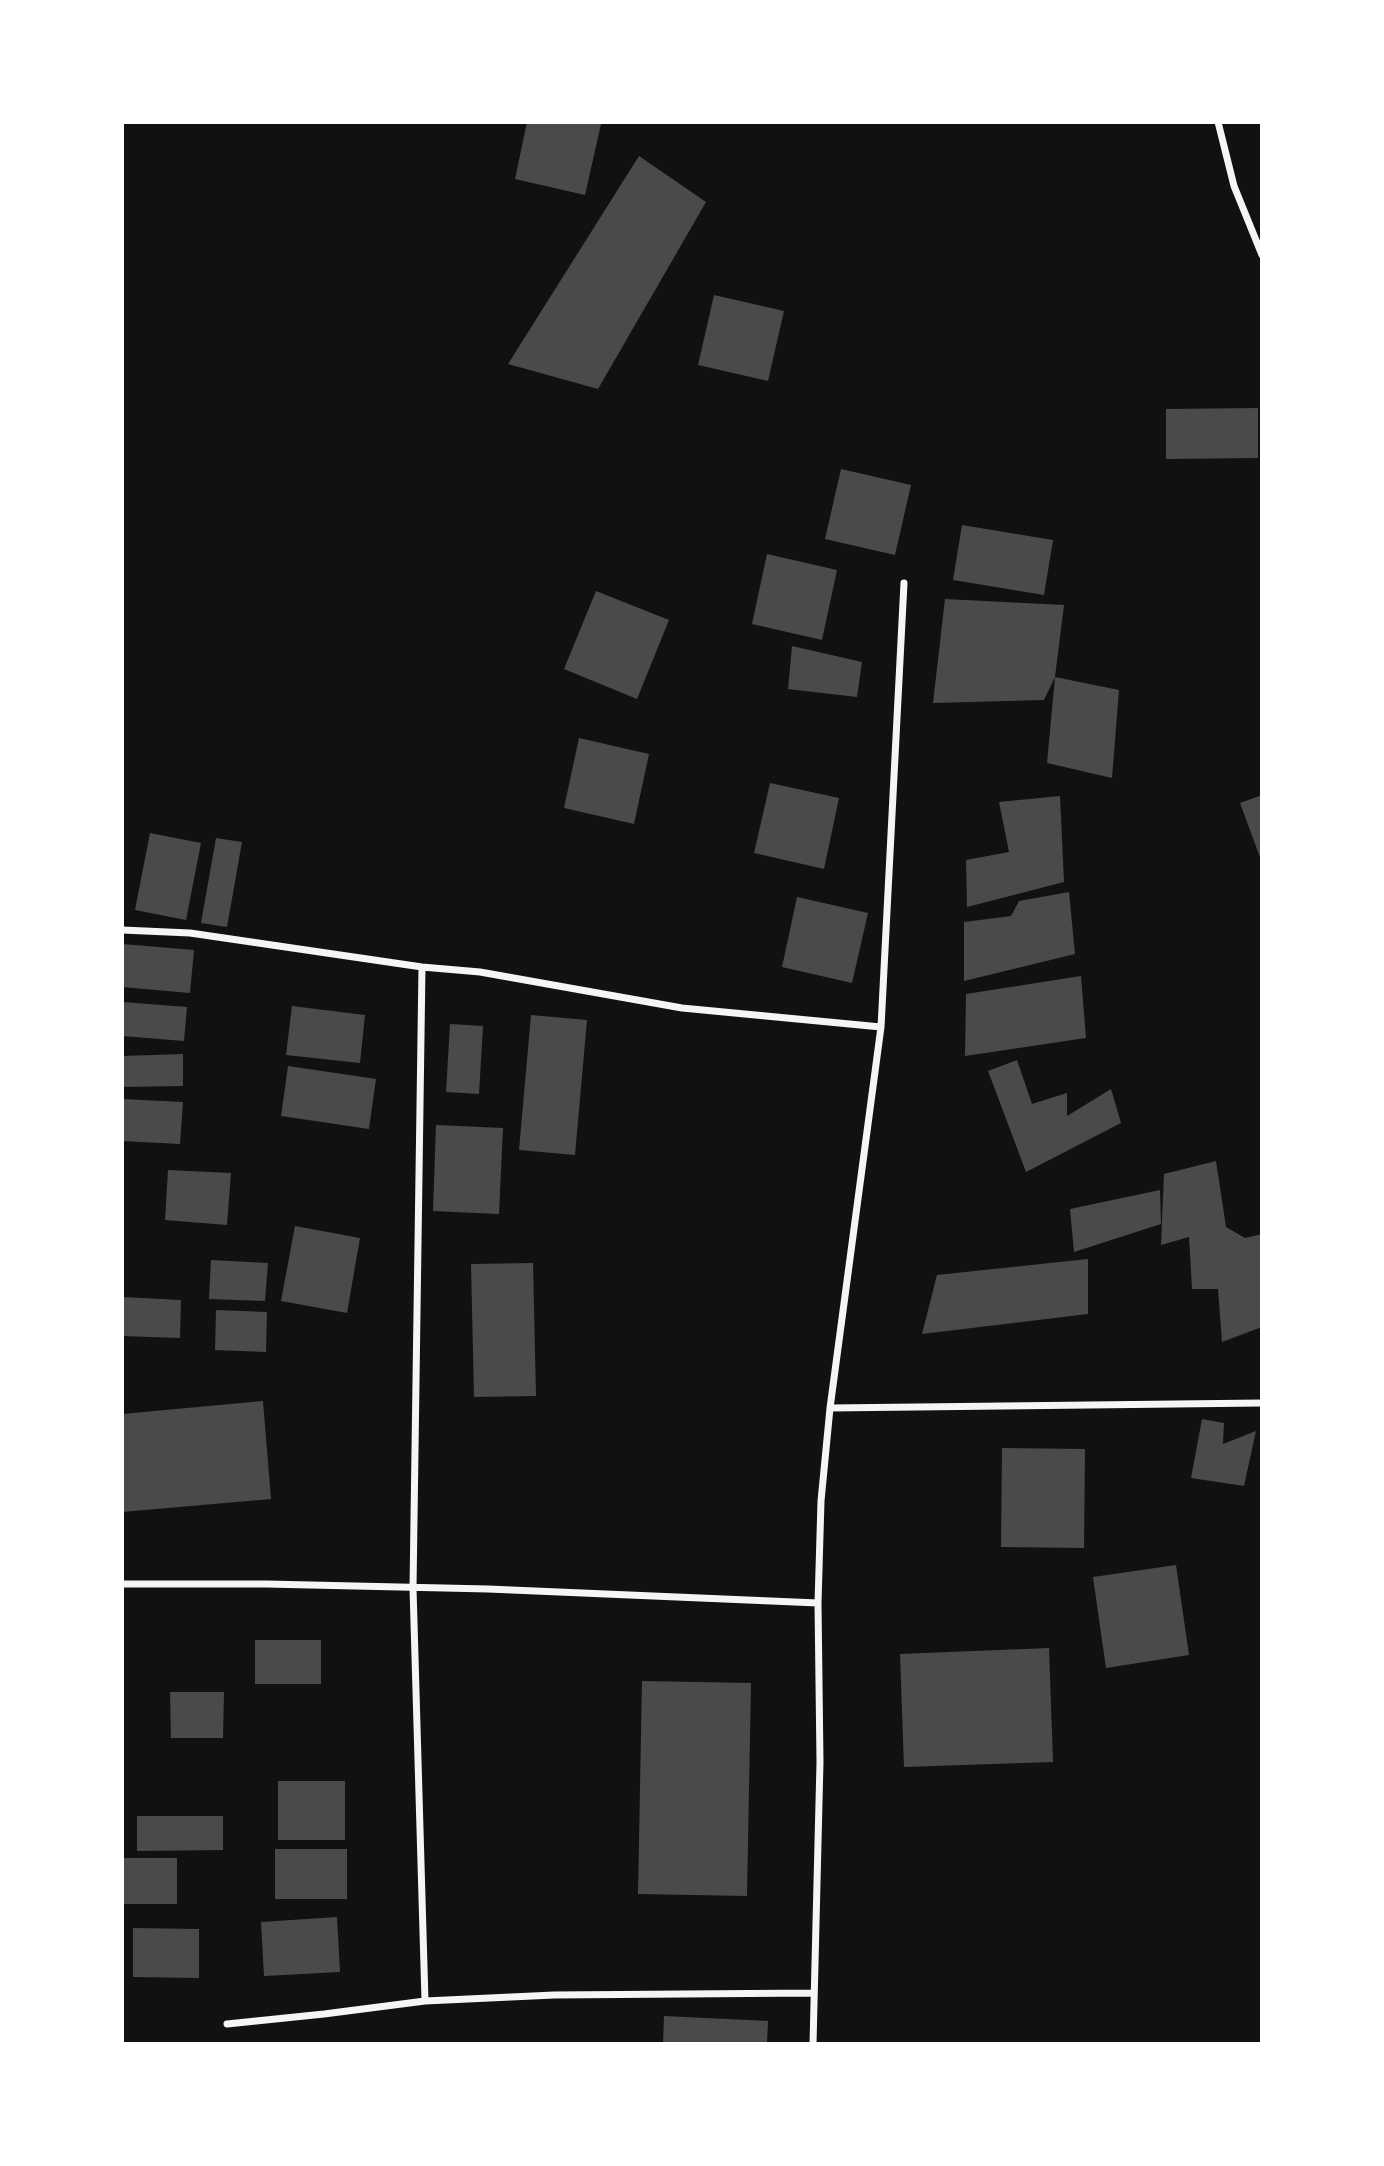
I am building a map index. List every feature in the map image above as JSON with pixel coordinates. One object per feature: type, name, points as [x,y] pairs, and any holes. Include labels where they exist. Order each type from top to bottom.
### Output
[{"type":"street","points":[[1218,122],[1234,186],[1262,255]]},
{"type":"street","points":[[813,2043],[820,1762],[818,1603],[821,1501],[830,1408],[881,1027],[904,583]]},
{"type":"street","points":[[122,930],[190,933],[422,967],[480,972],[681,1008],[881,1027]]},
{"type":"street","points":[[422,967],[413,1588],[425,2001]]},
{"type":"street","points":[[830,1408],[1262,1402]]},
{"type":"street","points":[[122,1584],[413,1588],[818,1603]]},
{"type":"street","points":[[227,2024],[425,2001],[554,1995],[814,1993]]},
{"type":"building","points":[[527,122],[601,124],[585,195],[515,179]]},
{"type":"building","points":[[639,156],[706,202],[598,389],[508,364]]},
{"type":"building","points":[[714,295],[784,311],[768,381],[698,365]]},
{"type":"building","points":[[1258,408],[1258,458],[1166,459],[1166,409]]},
{"type":"building","points":[[841,469],[911,485],[895,555],[825,539]]},
{"type":"building","points":[[962,525],[1053,540],[1044,595],[953,580]]},
{"type":"building","points":[[767,554],[837,570],[822,640],[752,624]]},
{"type":"building","points":[[596,591],[669,620],[637,699],[564,669]]},
{"type":"building","points":[[945,599],[1064,605],[1055,677],[1044,700],[933,703]]},
{"type":"building","points":[[792,646],[862,662],[857,697],[788,689]]},
{"type":"building","points":[[1055,677],[1119,690],[1112,778],[1047,763]]},
{"type":"building","points":[[579,738],[649,754],[634,824],[564,808]]},
{"type":"building","points":[[770,783],[839,798],[824,869],[754,853]]},
{"type":"building","points":[[1262,795],[1262,860],[1261,860],[1240,803]]},
{"type":"building","points":[[1060,796],[1064,882],[967,907],[966,860],[1009,852],[999,802]]},
{"type":"building","points":[[150,833],[201,843],[186,920],[135,910]]},
{"type":"building","points":[[216,838],[242,842],[227,927],[201,923]]},
{"type":"building","points":[[1069,892],[1075,954],[964,981],[964,922],[1011,916],[1019,901]]},
{"type":"building","points":[[797,897],[868,913],[852,983],[782,967]]},
{"type":"building","points":[[122,944],[194,950],[190,993],[122,987]]},
{"type":"building","points":[[1081,976],[1086,1038],[965,1056],[966,994]]},
{"type":"building","points":[[123,1002],[187,1007],[184,1041],[122,1036]]},
{"type":"building","points":[[292,1006],[365,1015],[360,1063],[286,1055]]},
{"type":"building","points":[[531,1015],[587,1020],[575,1155],[519,1150]]},
{"type":"building","points":[[450,1024],[483,1026],[479,1094],[446,1092]]},
{"type":"building","points":[[183,1054],[183,1086],[122,1087],[122,1056]]},
{"type":"building","points":[[1017,1060],[1032,1104],[1067,1093],[1067,1116],[1111,1089],[1121,1123],[1026,1172],[988,1071]]},
{"type":"building","points":[[288,1066],[376,1079],[369,1129],[281,1116]]},
{"type":"building","points":[[122,1099],[183,1102],[180,1144],[122,1141]]},
{"type":"building","points":[[436,1125],[503,1128],[499,1214],[433,1211]]},
{"type":"building","points":[[1216,1161],[1226,1227],[1245,1238],[1262,1234],[1262,1327],[1222,1342],[1218,1289],[1192,1289],[1189,1237],[1161,1245],[1164,1174]]},
{"type":"building","points":[[168,1170],[231,1173],[227,1225],[165,1220]]},
{"type":"building","points":[[1160,1190],[1161,1224],[1074,1252],[1070,1209]]},
{"type":"building","points":[[295,1226],[360,1238],[347,1313],[281,1301]]},
{"type":"building","points":[[1088,1259],[1088,1314],[922,1334],[937,1275]]},
{"type":"building","points":[[211,1260],[268,1263],[265,1301],[209,1299]]},
{"type":"building","points":[[533,1263],[536,1396],[474,1397],[471,1264]]},
{"type":"building","points":[[122,1297],[181,1300],[180,1338],[122,1336]]},
{"type":"building","points":[[216,1310],[267,1312],[266,1352],[215,1350]]},
{"type":"building","points":[[263,1401],[271,1499],[122,1512],[122,1414]]},
{"type":"building","points":[[1202,1419],[1224,1423],[1223,1444],[1256,1431],[1244,1486],[1191,1478]]},
{"type":"building","points":[[1002,1448],[1085,1449],[1084,1548],[1001,1547]]},
{"type":"building","points":[[1176,1565],[1189,1655],[1106,1668],[1093,1577]]},
{"type":"building","points":[[255,1640],[321,1640],[321,1684],[255,1684]]},
{"type":"building","points":[[1049,1648],[1053,1762],[904,1767],[900,1654]]},
{"type":"building","points":[[642,1681],[751,1683],[747,1896],[638,1894]]},
{"type":"building","points":[[170,1692],[224,1692],[223,1738],[171,1738]]},
{"type":"building","points":[[278,1781],[345,1781],[345,1840],[278,1840]]},
{"type":"building","points":[[137,1816],[223,1816],[223,1850],[137,1851]]},
{"type":"building","points":[[275,1849],[347,1849],[347,1899],[275,1899]]},
{"type":"building","points":[[122,1858],[177,1858],[177,1904],[122,1904]]},
{"type":"building","points":[[337,1917],[340,1972],[264,1976],[261,1922]]},
{"type":"building","points":[[133,1928],[199,1929],[199,1978],[133,1977]]},
{"type":"building","points":[[664,2016],[768,2021],[767,2044],[663,2044]]}]
